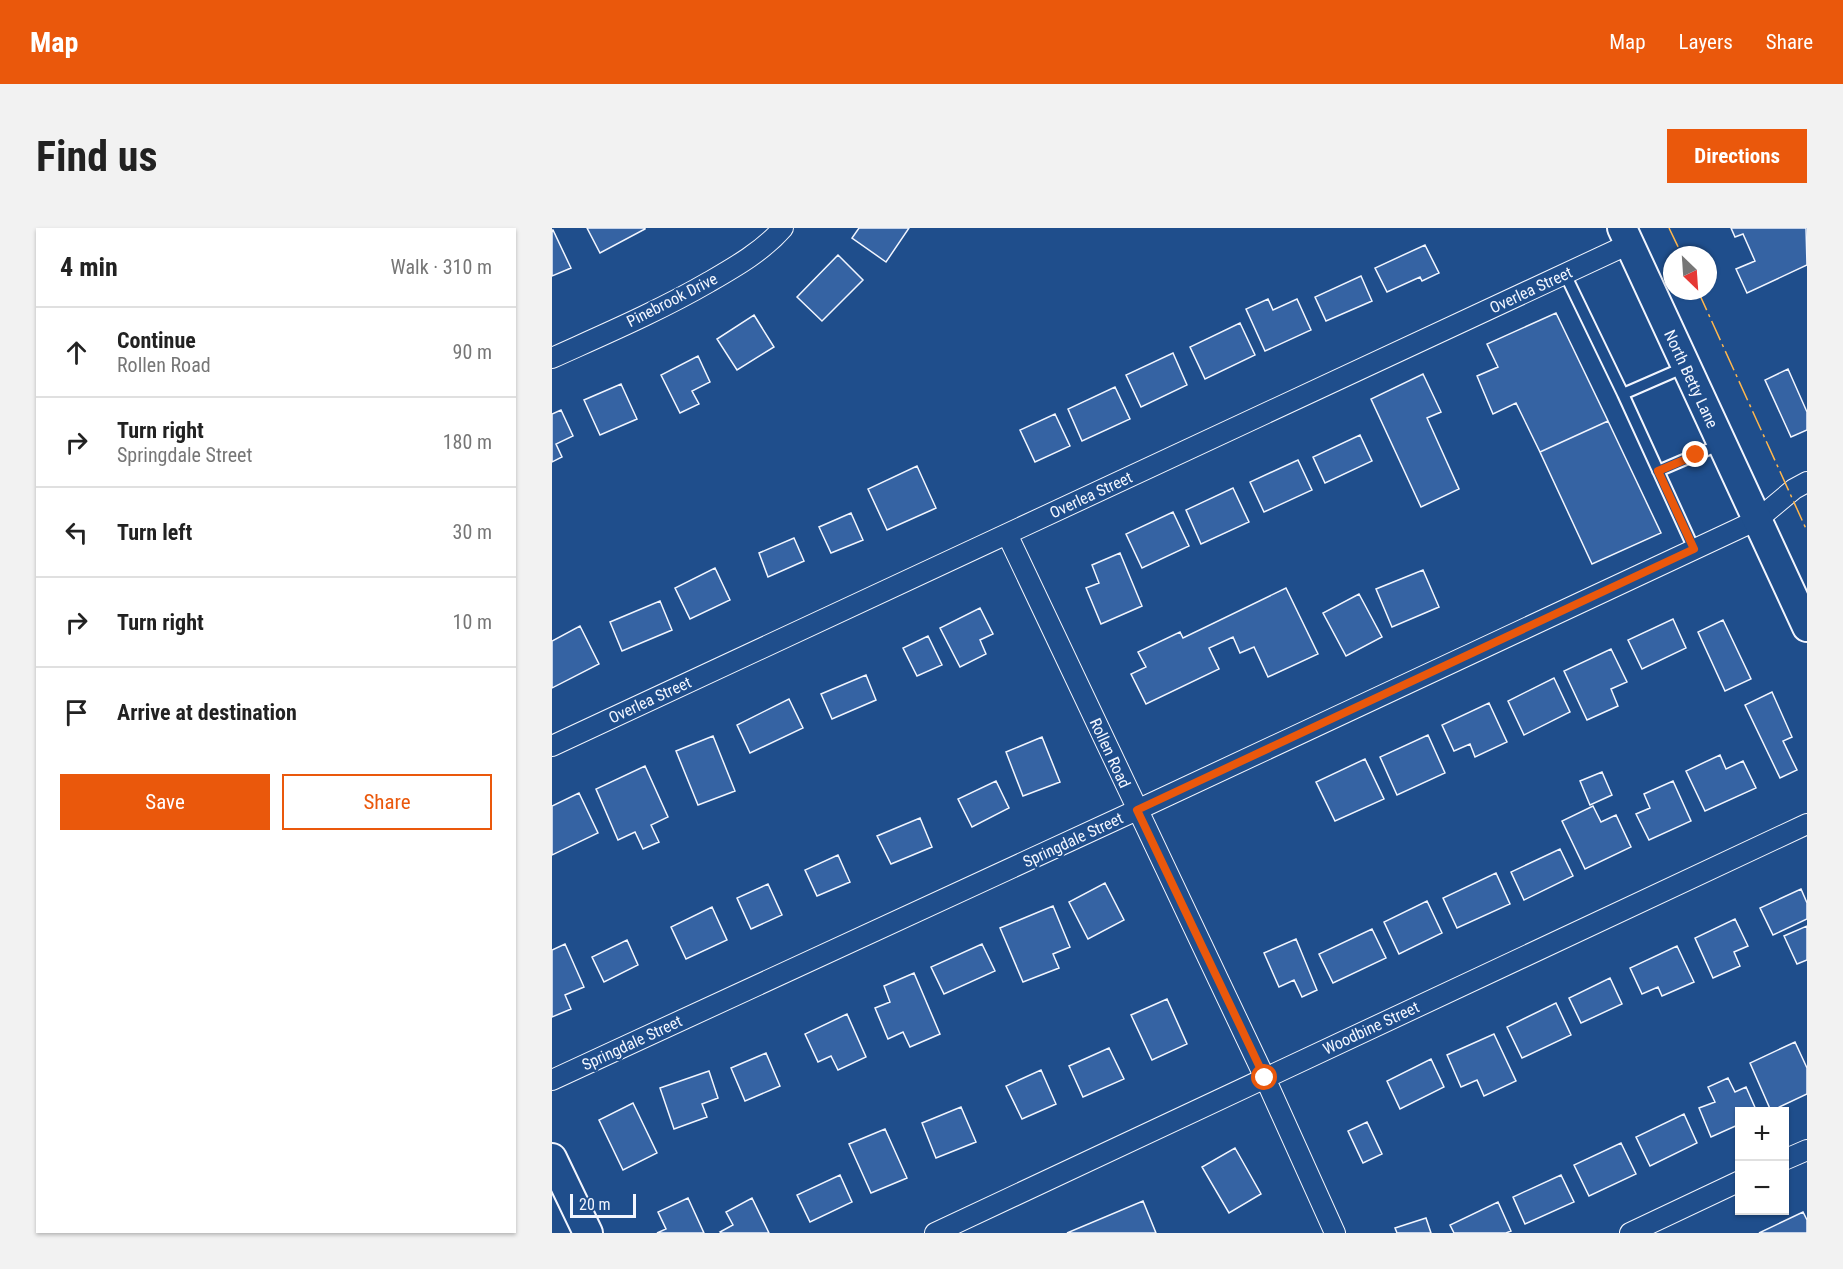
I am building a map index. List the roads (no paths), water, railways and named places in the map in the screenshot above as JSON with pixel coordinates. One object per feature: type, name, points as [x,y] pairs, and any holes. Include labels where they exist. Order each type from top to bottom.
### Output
[{"type":"street","name":"Pinebrook Drive","points":[[552,358],[680,299],[733,269],[783,228]]},
{"type":"street","name":"Overlea Street","points":[[552,746],[1565,274],[1625,236]]},
{"type":"street","name":"North Betty Lane","points":[[1625,236],[1807,627]]},
{"type":"street","name":"Springdale Street","points":[[552,1080],[1757,520],[1794,489],[1807,482]]},
{"type":"street","name":"Rollen Road","points":[[1007,534],[1265,1078],[1335,1233]]},
{"type":"street","name":"Woodbine Street","points":[[935,1233],[1807,825]]},
{"type":"street","points":[[1789,1158],[1807,1150]]},
{"type":"street","points":[[552,1158],[588,1233]]},
{"type":"street","points":[[1630,1233],[1735,1183]]},
{"type":"lane","points":[[1565,274],[1694,549]]},
{"type":"lane","points":[[1623,394],[1685,366]]},
{"type":"lane","points":[[1658,471],[1721,444]]}]
